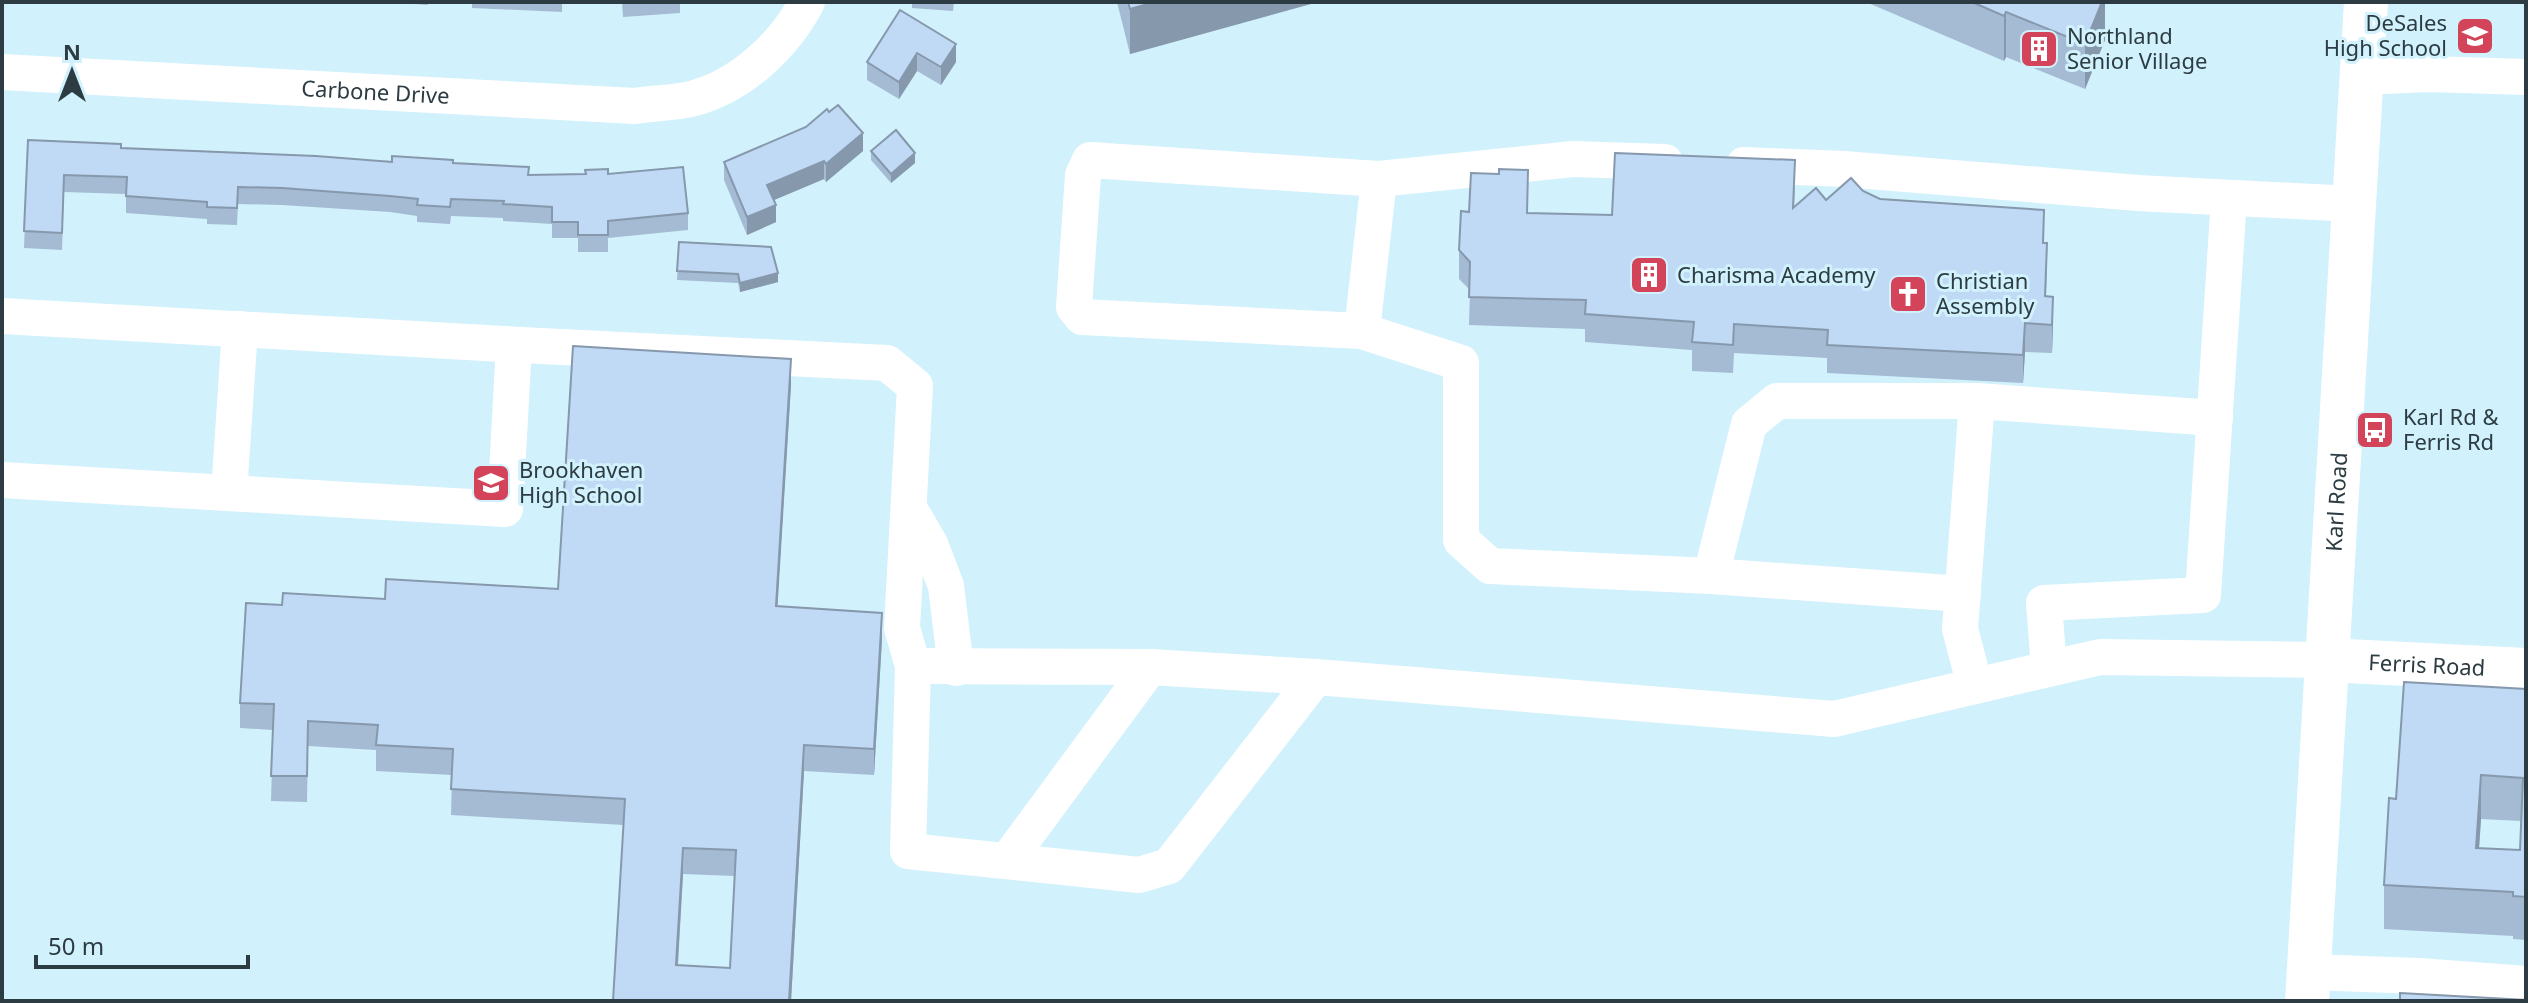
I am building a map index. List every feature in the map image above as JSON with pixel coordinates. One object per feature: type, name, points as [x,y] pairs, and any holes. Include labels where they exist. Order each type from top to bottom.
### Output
[{"type":"main road","name":"Karl Road","points":[[2308,987],[2366,2]]},
{"type":"main road","name":"Ferris Road","points":[[2327,660],[2526,670]]},
{"type":"street","name":"Carbone Drive","points":[[2,72],[635,106],[692,98],[746,75],[795,25],[807,2]]},
{"type":"street","points":[[2361,77],[2428,74],[2526,77]]},
{"type":"street","points":[[1963,594],[1711,576],[1490,566],[1461,540],[1461,363],[1362,331],[1082,317],[1074,307],[1083,175],[1090,160],[1379,179],[1573,159],[1844,169],[2229,198],[2353,204]]},
{"type":"street","points":[[1362,331],[1379,179]]},
{"type":"street","points":[[2049,669],[2044,603],[2203,595],[2229,198]]},
{"type":"street","points":[[2,316],[887,363],[915,386],[902,628],[913,666],[908,851],[1139,875],[1169,866],[1316,677]]},
{"type":"street","points":[[229,493],[240,329]]},
{"type":"street","points":[[2,480],[505,509],[514,345]]},
{"type":"street","points":[[1711,576],[1749,424],[1777,401],[1977,401],[2215,418]]},
{"type":"street","points":[[1975,686],[1960,629],[1977,401]]},
{"type":"street","points":[[909,508],[930,544],[946,586],[956,668]]},
{"type":"street","points":[[913,666],[1150,667],[1316,677],[1834,719],[2100,657],[2327,660]]},
{"type":"street","points":[[1007,861],[1150,667]]},
{"type":"street","points":[[2308,987],[2419,976],[2526,984]]},
{"type":"building","points":[[1128,2],[1155,2],[1130,9]]},
{"type":"building","points":[[1972,2],[2102,2],[2085,44],[2006,12],[2004,16]]},
{"type":"building","points":[[900,10],[956,44],[941,67],[917,53],[899,82],[867,62]]},
{"type":"building","points":[[838,105],[863,133],[826,164],[824,161],[767,185],[776,205],[747,217],[724,162],[806,127],[827,109],[829,112]]},
{"type":"building","points":[[896,130],[915,153],[891,174],[871,151]]},
{"type":"building","points":[[28,140],[392,162],[392,156],[453,160],[453,163],[529,167],[528,175],[586,174],[585,170],[608,169],[608,174],[683,167],[688,213],[608,221],[608,235],[578,235],[578,222],[552,222],[552,207],[503,204],[504,201],[451,199],[450,207],[417,205],[418,199],[390,196],[238,187],[237,208],[207,207],[207,202],[126,196],[127,177],[64,175],[62,233],[24,231]]},
{"type":"building","points":[[1615,153],[1795,160],[1793,208],[1816,188],[1826,200],[1851,178],[1863,191],[1880,199],[2044,210],[2043,243],[2047,243],[2045,296],[2053,297],[2052,325],[2025,323],[2023,355],[1827,345],[1828,330],[1734,324],[1733,345],[1692,342],[1694,322],[1585,314],[1586,300],[1469,297],[1470,262],[1459,250],[1461,211],[1469,212],[1471,173],[1499,174],[1499,169],[1528,170],[1527,213],[1612,215]]},
{"type":"building","points":[[679,242],[771,247],[778,273],[740,283],[738,274],[677,271]]},
{"type":"building","points":[[573,346],[791,359],[776,606],[882,613],[874,749],[804,745],[789,1001],[613,1001],[625,799],[451,789],[453,749],[376,745],[378,725],[308,721],[307,776],[271,776],[274,704],[240,703],[246,603],[282,605],[283,593],[385,599],[386,579],[558,589]],"holes":[[[683,848],[736,850],[730,968],[676,965]]]},
{"type":"building","points":[[2404,682],[2526,689],[2526,897],[2513,896],[2513,892],[2384,885],[2389,798],[2396,799]],"holes":[[[2481,775],[2523,778],[2520,850],[2476,848]]]},
{"type":"building","points":[[2400,993],[2526,1000],[2526,1001],[2400,1001]]},
{"type":"place","name":"DeSales High School","points":[[2475,36]]},
{"type":"place","name":"Northland Senior Village","points":[[2039,49]]},
{"type":"place","name":"Charisma Academy","points":[[1649,275]]},
{"type":"place","name":"Christian Assembly","points":[[1908,294]]},
{"type":"place","name":"Karl Rd & Ferris Rd","points":[[2375,430]]},
{"type":"place","name":"Brookhaven High School","points":[[491,483]]}]
